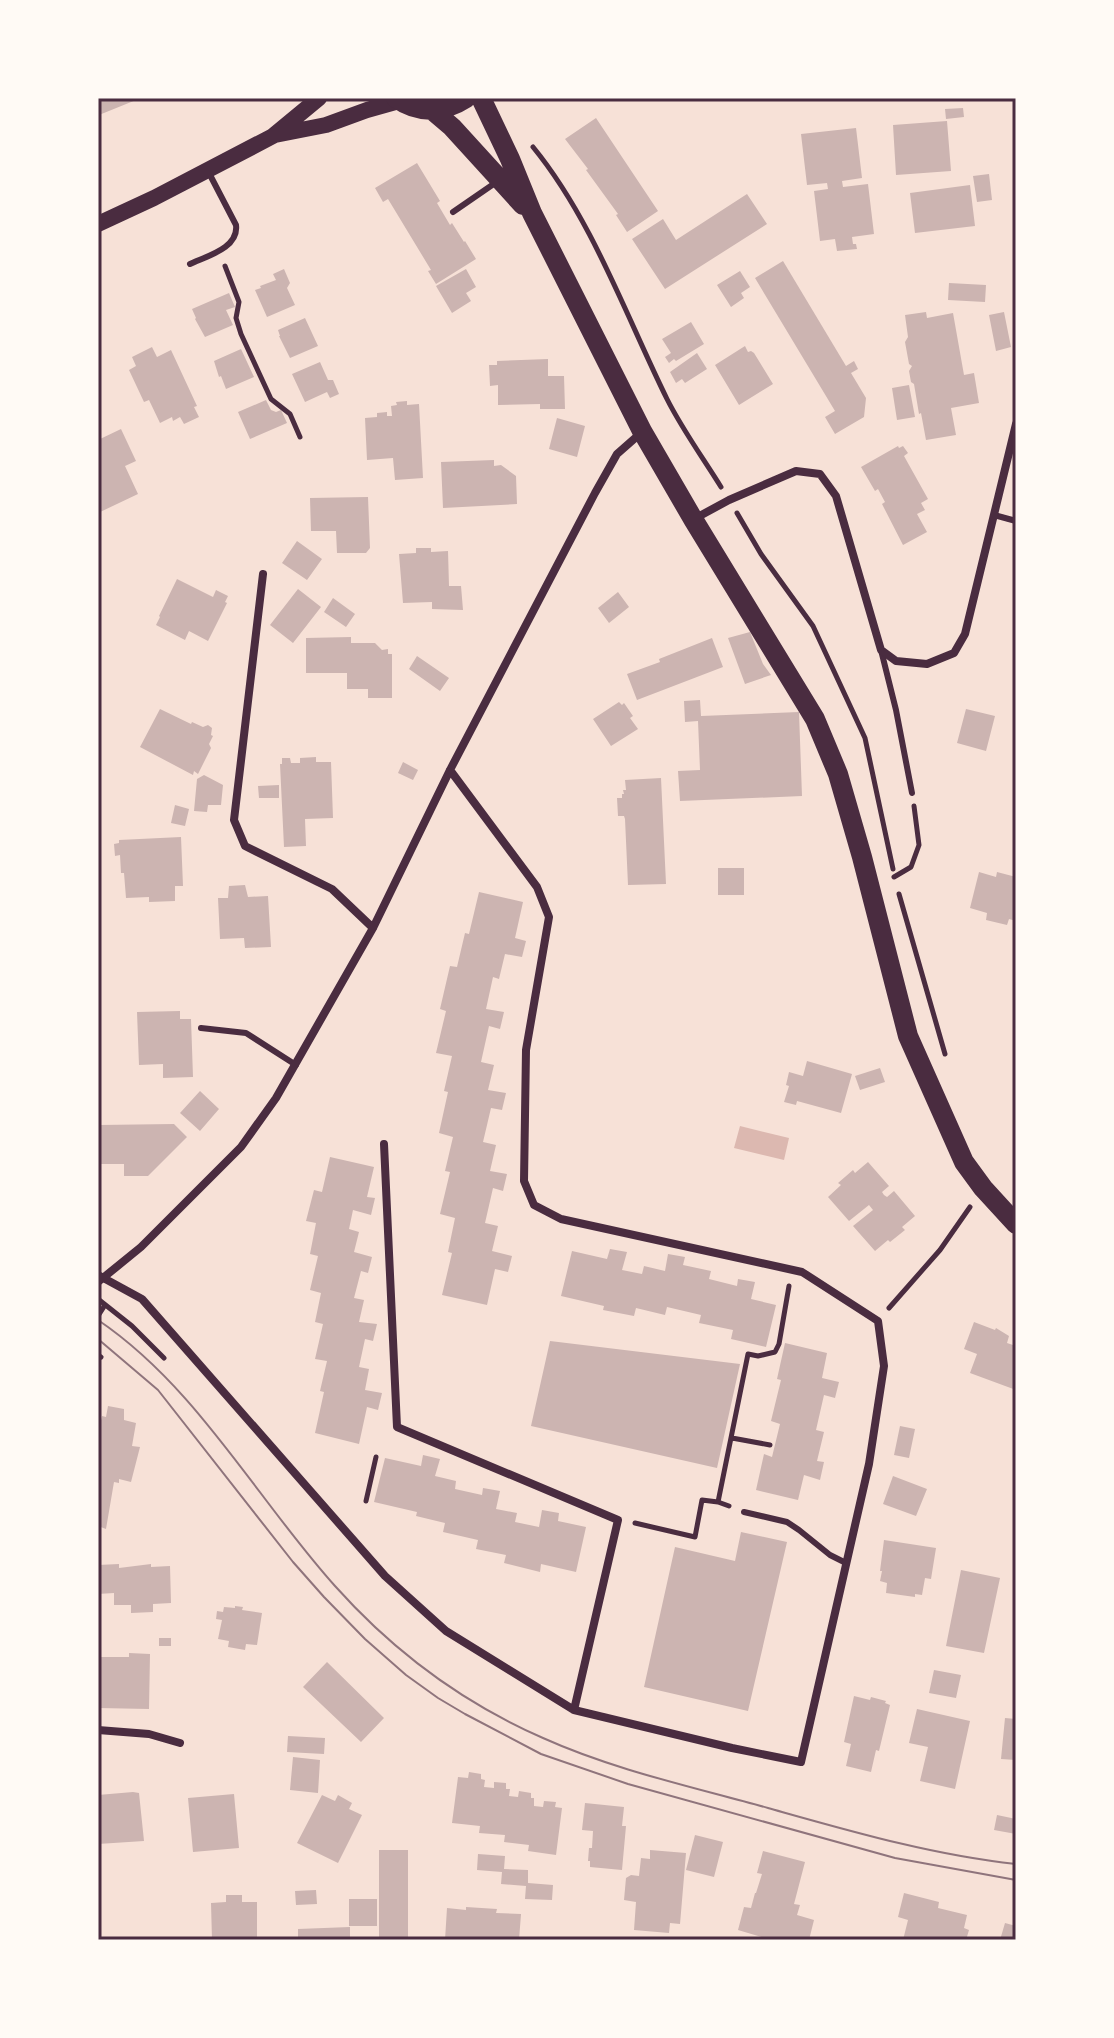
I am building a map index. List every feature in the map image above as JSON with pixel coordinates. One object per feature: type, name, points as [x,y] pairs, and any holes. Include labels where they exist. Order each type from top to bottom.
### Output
[{"type":"main road","points":[[98,224],[273,136],[319,98]]},
{"type":"main road","points":[[273,136],[326,125],[398,100],[415,108],[432,110],[444,109],[466,98]]},
{"type":"main road","points":[[481,98],[508,176],[532,213],[642,431],[815,719],[838,774],[908,1036],[964,1162],[1016,1224]]},
{"type":"main road","points":[[432,110],[508,176]]},
{"type":"street","points":[[693,519],[796,471],[820,474],[836,496],[881,650],[896,661],[927,664],[954,653],[965,634],[1016,424]]},
{"type":"street","points":[[450,770],[537,887],[549,917],[526,1050],[524,1181],[534,1205],[561,1219],[802,1272],[878,1321],[884,1366],[869,1464],[801,1762],[574,1710],[446,1631],[385,1576],[142,1299],[100,1278],[141,1247],[241,1147],[276,1098],[373,928],[450,770],[617,454],[642,431]]},
{"type":"street","points":[[263,574],[234,820],[245,846],[332,889],[373,928]]},
{"type":"street","points":[[384,1144],[397,1427],[618,1520],[574,1710]]},
{"type":"street","points":[[98,1730],[149,1734],[180,1743]]},
{"type":"lane","points":[[190,264],[234,241],[237,233],[208,170]]},
{"type":"lane","points":[[453,212],[508,176]]},
{"type":"lane","points":[[994,515],[1016,521]]},
{"type":"lane","points":[[881,650],[912,793]]},
{"type":"lane","points":[[201,1028],[246,1033],[296,1065]]},
{"type":"lane","points":[[744,1512],[787,1522],[830,1555],[846,1563]]},
{"type":"path","points":[[219,250],[239,302],[236,318],[241,334],[271,399],[290,414],[300,437]]},
{"type":"path","points":[[894,877],[911,867],[919,845],[912,793]]},
{"type":"path","points":[[878,1321],[940,1250],[983,1188]]},
{"type":"path","points":[[718,1502],[748,1354],[758,1356],[775,1352],[792,1270]]},
{"type":"path","points":[[98,1299],[132,1326],[164,1358]]},
{"type":"path","points":[[98,1316],[105,1305]]},
{"type":"path","points":[[732,1438],[770,1445]]},
{"type":"path","points":[[366,1501],[376,1457]]},
{"type":"path","points":[[618,1520],[695,1537],[702,1500],[718,1502],[744,1512]]},
{"type":"shaded area","points":[[740,1126],[789,1138],[784,1160],[734,1148]]},
{"type":"building","points":[[98,98],[141,98],[99,115]]},
{"type":"building","points":[[963,108],[964,117],[946,119],[945,109]]},
{"type":"building","points":[[596,118],[658,211],[627,232],[588,169],[565,139]]},
{"type":"building","points":[[947,121],[951,171],[896,175],[893,125]]},
{"type":"building","points":[[856,128],[862,178],[842,181],[843,187],[868,184],[874,234],[852,237],[857,249],[837,251],[835,239],[820,241],[814,191],[828,189],[827,183],[807,185],[801,134]]},
{"type":"building","points":[[417,163],[440,201],[437,203],[450,225],[452,223],[476,259],[436,284],[428,271],[431,270],[388,199],[383,202],[375,188]]},
{"type":"building","points":[[989,174],[992,200],[977,202],[973,176]]},
{"type":"building","points":[[970,185],[975,226],[915,233],[910,193]]},
{"type":"building","points":[[747,194],[767,224],[665,289],[632,239],[663,219],[676,240]]},
{"type":"building","points":[[783,261],[846,366],[854,361],[858,369],[851,373],[866,398],[864,417],[835,434],[825,417],[835,411],[755,278]]},
{"type":"building","points":[[284,269],[290,283],[287,288],[295,305],[267,317],[255,290],[276,280],[273,274]]},
{"type":"building","points":[[466,269],[476,287],[466,293],[471,301],[452,313],[436,286]]},
{"type":"building","points":[[740,271],[750,287],[741,293],[744,298],[731,307],[717,285]]},
{"type":"building","points":[[949,283],[986,285],[985,302],[948,300]]},
{"type":"building","points":[[229,293],[235,307],[226,310],[233,325],[205,337],[192,309]]},
{"type":"building","points":[[926,312],[927,318],[953,313],[964,375],[974,373],[979,403],[951,408],[956,435],[926,440],[909,371],[912,366],[905,342],[908,337],[905,315]]},
{"type":"building","points":[[1004,312],[1011,347],[996,351],[989,315]]},
{"type":"building","points":[[305,318],[318,346],[290,358],[278,330]]},
{"type":"building","points":[[691,322],[704,344],[669,363],[665,357],[671,353],[662,339]]},
{"type":"building","points":[[745,346],[748,352],[754,353],[773,384],[739,405],[715,365]]},
{"type":"building","points":[[152,347],[157,357],[171,350],[199,417],[184,424],[180,417],[160,423],[149,400],[144,402],[129,370],[136,366],[132,357]]},
{"type":"building","points":[[241,349],[254,377],[226,389],[214,361]]},
{"type":"building","points":[[697,353],[707,369],[685,383],[682,379],[676,383],[670,372]]},
{"type":"building","points":[[548,359],[548,376],[564,376],[565,409],[540,409],[540,404],[498,405],[498,385],[490,386],[489,365],[497,365],[497,361]]},
{"type":"building","points":[[320,362],[339,394],[330,398],[327,392],[305,402],[292,374]]},
{"type":"building","points":[[909,385],[915,417],[897,420],[892,388]]},
{"type":"building","points":[[266,400],[271,410],[281,410],[287,423],[250,439],[238,412]]},
{"type":"building","points":[[407,401],[407,405],[419,404],[423,478],[395,480],[393,458],[367,460],[365,418],[387,412],[387,416],[392,416],[391,406]]},
{"type":"building","points":[[557,418],[585,426],[577,457],[549,449]]},
{"type":"building","points":[[121,429],[136,461],[125,466],[138,494],[98,513],[98,440]]},
{"type":"building","points":[[903,446],[908,453],[904,456],[928,499],[921,503],[925,510],[917,514],[927,532],[903,545],[882,504],[885,502],[878,489],[875,491],[861,467]]},
{"type":"building","points":[[494,460],[494,466],[501,465],[516,476],[517,504],[443,508],[441,462]]},
{"type":"building","points":[[368,497],[370,548],[366,553],[337,553],[336,531],[311,531],[310,498]]},
{"type":"building","points":[[297,541],[322,559],[307,580],[282,563]]},
{"type":"building","points":[[416,548],[431,548],[431,552],[448,551],[449,586],[461,586],[463,610],[432,609],[432,602],[403,603],[399,554],[416,553]]},
{"type":"building","points":[[177,579],[213,597],[216,590],[228,596],[208,641],[189,631],[185,640],[156,625]]},
{"type":"building","points":[[298,589],[321,607],[293,643],[270,625]]},
{"type":"building","points":[[618,592],[629,607],[609,623],[598,608]]},
{"type":"building","points":[[333,598],[355,614],[346,627],[324,612]]},
{"type":"building","points":[[750,632],[771,675],[745,684],[728,638]]},
{"type":"building","points":[[351,637],[351,643],[375,643],[392,654],[392,698],[368,698],[368,689],[347,689],[347,673],[306,673],[306,638]]},
{"type":"building","points":[[712,638],[723,667],[637,700],[627,674]]},
{"type":"building","points":[[417,656],[449,678],[440,691],[409,669]]},
{"type":"building","points":[[700,700],[701,716],[799,712],[802,796],[680,801],[678,771],[700,770],[698,721],[685,722],[684,701]]},
{"type":"building","points":[[619,702],[624,703],[638,729],[611,746],[593,719]]},
{"type":"building","points":[[160,709],[191,724],[212,728],[211,748],[198,774],[194,771],[193,775],[140,747]]},
{"type":"building","points":[[966,709],[995,716],[986,751],[957,743]]},
{"type":"building","points":[[316,757],[316,762],[331,762],[333,818],[305,819],[306,846],[284,847],[282,758],[290,758],[291,763],[300,763],[300,758]]},
{"type":"building","points":[[403,762],[418,770],[413,780],[398,773]]},
{"type":"building","points":[[204,775],[223,785],[221,805],[208,805],[207,812],[194,811],[197,779]]},
{"type":"building","points":[[661,778],[666,884],[628,885],[625,819],[618,816],[617,798],[622,798],[623,790],[626,790],[625,780]]},
{"type":"building","points":[[279,785],[279,798],[259,798],[258,786]]},
{"type":"building","points":[[175,805],[189,809],[185,826],[171,823]]},
{"type":"building","points":[[181,837],[183,886],[175,886],[175,901],[149,902],[149,897],[126,898],[120,855],[115,856],[114,844],[119,840]]},
{"type":"building","points":[[718,868],[744,868],[744,895],[718,895]]},
{"type":"building","points":[[979,872],[996,877],[997,872],[1016,877],[1016,921],[1009,919],[1007,925],[986,920],[987,913],[970,908]]},
{"type":"building","points":[[245,885],[248,897],[268,896],[271,947],[245,948],[244,938],[220,939],[218,898],[228,898],[229,886]]},
{"type":"building","points":[[479,892],[523,902],[515,938],[526,941],[522,957],[505,954],[499,979],[493,977],[486,1009],[504,1012],[500,1029],[489,1026],[481,1062],[494,1065],[488,1090],[506,1093],[502,1110],[491,1108],[483,1142],[496,1145],[490,1171],[507,1174],[503,1191],[493,1188],[485,1223],[498,1226],[492,1251],[512,1256],[508,1272],[495,1269],[487,1305],[442,1295],[452,1253],[448,1252],[455,1218],[440,1214],[450,1172],[445,1171],[453,1137],[439,1133],[452,1056],[436,1053],[446,1011],[440,1009],[450,966],[457,967]]},
{"type":"building","points":[[180,1011],[180,1019],[191,1019],[193,1077],[163,1078],[163,1064],[139,1065],[137,1012]]},
{"type":"building","points":[[807,1061],[852,1074],[841,1113],[797,1101],[796,1105],[784,1102],[789,1072],[803,1076]]},
{"type":"building","points":[[880,1068],[885,1082],[860,1090],[855,1076]]},
{"type":"building","points":[[200,1091],[219,1109],[200,1131],[180,1113]]},
{"type":"building","points":[[174,1124],[187,1137],[148,1176],[124,1176],[124,1164],[100,1164],[99,1125]]},
{"type":"building","points":[[330,1157],[374,1167],[367,1197],[375,1198],[371,1215],[353,1210],[349,1229],[359,1232],[354,1252],[372,1257],[368,1273],[361,1271],[354,1298],[364,1300],[359,1322],[377,1324],[373,1341],[365,1339],[359,1367],[369,1369],[365,1390],[382,1393],[378,1410],[367,1407],[359,1444],[315,1433],[327,1361],[315,1359],[323,1324],[315,1322],[321,1293],[310,1290],[318,1256],[310,1254],[316,1223],[306,1221],[314,1190],[322,1192]]},
{"type":"building","points":[[868,1162],[889,1186],[882,1192],[884,1195],[887,1197],[894,1191],[915,1216],[902,1227],[905,1230],[875,1251],[853,1226],[873,1210],[869,1205],[849,1221],[828,1197],[841,1185],[838,1183]]},
{"type":"building","points":[[610,1249],[627,1252],[622,1270],[642,1274],[644,1266],[665,1271],[668,1254],[685,1257],[683,1265],[711,1271],[709,1279],[737,1286],[738,1279],[755,1282],[751,1299],[776,1305],[766,1347],[731,1339],[733,1330],[699,1323],[701,1315],[667,1307],[665,1315],[636,1308],[634,1316],[603,1310],[604,1306],[561,1296],[572,1251],[607,1259]]},
{"type":"building","points":[[974,1322],[996,1328],[1009,1336],[1007,1343],[1016,1346],[1016,1390],[970,1373],[977,1354],[964,1349]]},
{"type":"building","points":[[550,1341],[740,1364],[717,1468],[531,1426]]},
{"type":"building","points":[[785,1343],[827,1353],[822,1378],[839,1382],[835,1398],[824,1395],[816,1430],[824,1432],[817,1461],[824,1462],[820,1480],[804,1475],[798,1500],[756,1490],[764,1454],[772,1457],[780,1424],[771,1421],[781,1380],[777,1379]]},
{"type":"building","points":[[108,1406],[124,1409],[124,1420],[136,1423],[132,1446],[140,1447],[131,1482],[119,1479],[119,1483],[114,1482],[106,1529],[98,1526],[98,1433]]},
{"type":"building","points":[[900,1426],[915,1429],[909,1458],[894,1455]]},
{"type":"building","points":[[423,1455],[440,1459],[435,1476],[456,1481],[455,1489],[482,1495],[483,1488],[500,1491],[496,1509],[517,1513],[515,1522],[539,1527],[542,1510],[559,1513],[558,1521],[586,1527],[576,1572],[541,1564],[540,1572],[504,1563],[506,1555],[476,1549],[478,1540],[443,1532],[445,1523],[416,1516],[417,1512],[374,1502],[385,1458],[421,1466]]},
{"type":"building","points":[[893,1476],[927,1489],[916,1516],[883,1504]]},
{"type":"building","points":[[741,1532],[787,1542],[748,1711],[644,1687],[675,1547],[735,1561]]},
{"type":"building","points":[[884,1540],[936,1548],[931,1579],[925,1578],[922,1595],[886,1593],[887,1583],[880,1581]]},
{"type":"building","points":[[119,1564],[119,1568],[151,1564],[151,1567],[170,1566],[171,1603],[153,1604],[153,1612],[131,1613],[131,1605],[114,1605],[114,1593],[98,1594],[98,1565]]},
{"type":"building","points":[[961,1570],[1000,1578],[984,1653],[946,1646]]},
{"type":"building","points":[[235,1606],[262,1613],[257,1645],[246,1644],[245,1650],[228,1647],[229,1641],[218,1639],[222,1620],[216,1619],[217,1611],[223,1612],[224,1607]]},
{"type":"building","points":[[159,1638],[171,1638],[171,1646],[159,1646]]},
{"type":"building","points":[[129,1653],[150,1654],[149,1709],[98,1708],[98,1657],[129,1657]]},
{"type":"building","points":[[327,1662],[384,1718],[361,1742],[303,1687]]},
{"type":"building","points":[[934,1670],[961,1675],[956,1698],[929,1693]]},
{"type":"building","points":[[854,1696],[870,1700],[871,1697],[890,1705],[871,1772],[846,1766],[851,1744],[844,1742]]},
{"type":"building","points":[[917,1709],[970,1721],[955,1789],[920,1781],[928,1747],[909,1743]]},
{"type":"building","points":[[1005,1718],[1016,1719],[1016,1760],[1001,1759]]},
{"type":"building","points":[[288,1736],[325,1738],[324,1754],[287,1752]]},
{"type":"building","points":[[293,1757],[320,1760],[318,1793],[290,1790]]},
{"type":"building","points":[[469,1772],[481,1774],[481,1779],[485,1780],[484,1787],[494,1788],[494,1782],[506,1783],[506,1789],[510,1789],[509,1796],[518,1797],[519,1791],[531,1793],[534,1806],[543,1807],[544,1801],[556,1802],[555,1807],[562,1808],[556,1855],[528,1851],[529,1845],[504,1842],[505,1835],[479,1833],[480,1826],[452,1823],[458,1777],[468,1778]]},
{"type":"building","points":[[139,1793],[144,1841],[98,1844],[98,1795]]},
{"type":"building","points":[[234,1794],[239,1848],[193,1852],[188,1798]]},
{"type":"building","points":[[322,1795],[335,1801],[338,1795],[352,1803],[349,1809],[362,1815],[338,1863],[297,1843]]},
{"type":"building","points":[[585,1803],[624,1807],[622,1826],[626,1826],[622,1870],[590,1867],[589,1848],[592,1848],[593,1831],[582,1830]]},
{"type":"building","points":[[997,1815],[1016,1819],[1016,1834],[994,1830]]},
{"type":"building","points":[[695,1835],[723,1842],[714,1877],[686,1870]]},
{"type":"building","points":[[379,1850],[408,1850],[408,1940],[379,1940]]},
{"type":"building","points":[[650,1850],[686,1853],[680,1924],[670,1923],[669,1933],[634,1930],[636,1902],[624,1900],[626,1878],[639,1876],[641,1858],[650,1859]]},
{"type":"building","points":[[763,1851],[805,1862],[794,1904],[800,1905],[797,1915],[814,1920],[809,1940],[772,1940],[738,1930],[744,1907],[751,1908],[756,1893],[762,1874],[757,1873]]},
{"type":"building","points":[[478,1854],[505,1856],[504,1869],[528,1870],[528,1883],[553,1885],[552,1900],[525,1899],[526,1886],[501,1884],[502,1872],[477,1870]]},
{"type":"building","points":[[316,1890],[317,1904],[296,1905],[295,1891]]},
{"type":"building","points":[[904,1893],[939,1902],[938,1908],[967,1915],[964,1928],[969,1930],[966,1940],[903,1940],[908,1920],[898,1917]]},
{"type":"building","points":[[226,1895],[242,1895],[242,1902],[257,1902],[257,1940],[212,1940],[211,1903],[226,1902]]},
{"type":"building","points":[[349,1899],[377,1899],[377,1926],[349,1926]]},
{"type":"building","points":[[466,1907],[521,1914],[519,1940],[445,1940],[447,1908],[466,1910]]},
{"type":"building","points":[[1005,1923],[1016,1926],[1016,1940],[1000,1940]]},
{"type":"building","points":[[350,1927],[350,1940],[298,1940],[298,1929]]},
{"type":"tram line","points":[[98,1320],[166,1377],[196,1410],[306,1552],[357,1610],[405,1653],[485,1709],[570,1749],[654,1777],[891,1841],[953,1855],[1016,1864]]},
{"type":"tram line","points":[[98,1339],[158,1390],[293,1562],[365,1639],[406,1675],[465,1714],[541,1754],[628,1784],[895,1858],[1016,1880]]}]
